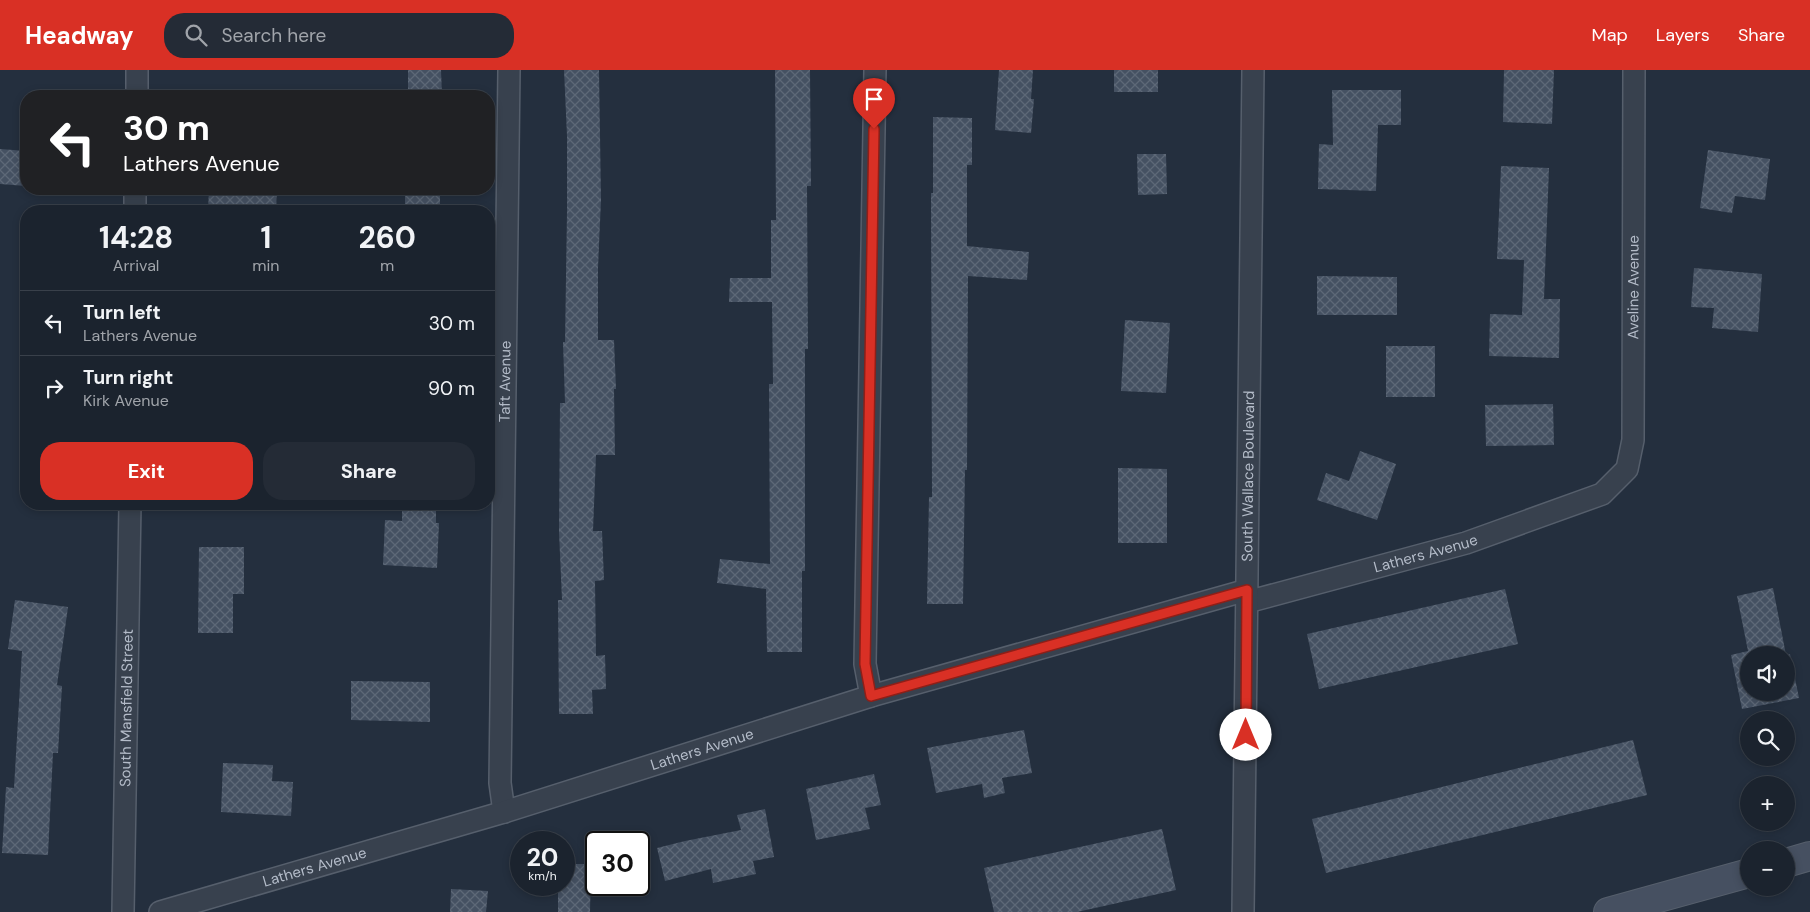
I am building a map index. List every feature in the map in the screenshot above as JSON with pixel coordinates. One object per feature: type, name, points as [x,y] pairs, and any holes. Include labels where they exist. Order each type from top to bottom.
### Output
[{"type":"main road","points":[[1795,860],[1810,856]]},
{"type":"main road","points":[[1608,912],[1740,875]]},
{"type":"street","points":[[137,70],[137,90]]},
{"type":"street","name":"Taft Avenue","points":[[504,812],[500,773],[509,70]]},
{"type":"street","points":[[871,696],[865,664],[875,70]]},
{"type":"street","name":"South Wallace Boulevard","points":[[1243,912],[1253,70]]},
{"type":"street","name":"Aveline Avenue","points":[[1602,494],[1626,469],[1633,440],[1634,70]]},
{"type":"street","name":"Lathers Avenue","points":[[160,912],[504,812],[871,696],[1247,596],[1466,543],[1602,494]]},
{"type":"street","name":"South Mansfield Street","points":[[123,912],[130,510]]},
{"type":"building","points":[[408,70],[441,70],[442,90],[408,90]]},
{"type":"building","points":[[564,70],[599,70],[601,200],[598,268],[598,340],[614,340],[616,389],[614,389],[615,455],[596,455],[593,531],[602,531],[604,580],[595,581],[596,656],[605,655],[606,689],[592,690],[593,714],[559,714],[558,600],[562,600],[559,532],[560,403],[565,403],[563,342],[565,342],[567,211],[567,136]]},
{"type":"building","points":[[775,70],[810,70],[811,186],[807,186],[808,349],[805,349],[805,571],[802,571],[802,652],[767,652],[766,589],[717,583],[720,559],[770,564],[769,384],[773,384],[772,302],[729,302],[730,278],[771,278],[771,220],[776,220]]},
{"type":"building","points":[[999,70],[1033,70],[1031,99],[1034,99],[1031,133],[995,130]]},
{"type":"building","points":[[1114,70],[1158,70],[1158,92],[1114,92]]},
{"type":"building","points":[[1504,70],[1554,70],[1552,124],[1503,122]]},
{"type":"building","points":[[1332,90],[1401,90],[1401,125],[1378,125],[1376,191],[1318,189],[1319,144],[1333,145]]},
{"type":"building","points":[[933,117],[972,118],[972,165],[967,165],[967,246],[1029,252],[1027,280],[968,276],[967,470],[965,470],[963,604],[927,604],[929,497],[932,497],[931,193],[933,193]]},
{"type":"building","points":[[0,149],[20,151],[20,186],[0,184]]},
{"type":"building","points":[[1708,150],[1770,159],[1765,200],[1735,196],[1732,213],[1700,208]]},
{"type":"building","points":[[1137,154],[1166,154],[1167,194],[1138,195]]},
{"type":"building","points":[[1501,166],[1549,168],[1544,299],[1560,299],[1559,358],[1489,356],[1490,314],[1522,315],[1524,260],[1497,259]]},
{"type":"building","points":[[209,195],[277,195],[276,205],[208,205]]},
{"type":"building","points":[[405,195],[440,195],[440,205],[405,205]]},
{"type":"building","points":[[1694,268],[1762,274],[1758,332],[1712,328],[1714,308],[1691,307]]},
{"type":"building","points":[[1317,276],[1397,277],[1397,315],[1317,315]]},
{"type":"building","points":[[1125,320],[1170,323],[1166,393],[1121,391]]},
{"type":"building","points":[[1386,346],[1435,346],[1435,397],[1386,397]]},
{"type":"building","points":[[1553,404],[1554,445],[1486,446],[1485,405]]},
{"type":"building","points":[[1360,451],[1396,464],[1377,520],[1317,500],[1326,473],[1349,481]]},
{"type":"building","points":[[1118,468],[1167,469],[1167,543],[1118,543]]},
{"type":"building","points":[[402,510],[436,510],[436,523],[439,523],[437,568],[383,565],[385,520],[402,521]]},
{"type":"building","points":[[199,547],[244,547],[244,594],[233,594],[233,633],[198,633]]},
{"type":"building","points":[[1773,588],[1784,646],[1747,646],[1737,596]]},
{"type":"building","points":[[1505,589],[1518,644],[1319,689],[1307,634]]},
{"type":"building","points":[[15,600],[68,607],[57,685],[62,686],[58,753],[53,753],[48,855],[2,853],[6,787],[14,788],[22,651],[8,649]]},
{"type":"building","points":[[1740,653],[1740,699],[1731,655]]},
{"type":"building","points":[[1795,678],[1799,698],[1795,699]]},
{"type":"building","points":[[351,681],[430,682],[430,722],[351,720]]},
{"type":"building","points":[[1740,701],[1783,701],[1742,709]]},
{"type":"building","points":[[1024,730],[1032,773],[1002,778],[1005,793],[984,798],[982,784],[936,793],[927,748]]},
{"type":"building","points":[[1633,740],[1647,795],[1326,873],[1312,819]]},
{"type":"building","points":[[223,763],[273,765],[272,781],[293,782],[291,816],[221,812]]},
{"type":"building","points":[[874,774],[881,805],[865,808],[870,829],[816,840],[806,789]]},
{"type":"building","points":[[765,809],[774,857],[753,861],[756,874],[713,883],[711,869],[665,881],[657,848],[741,830],[737,815]]},
{"type":"building","points":[[1162,829],[1176,890],[1077,912],[994,912],[984,868]]},
{"type":"building","points":[[575,864],[585,864],[585,896],[590,896],[590,912],[558,912],[558,896],[575,896]]},
{"type":"building","points":[[451,889],[488,891],[486,912],[450,912]]},
{"type":"route","points":[[874,129],[865,664],[871,696],[1247,590],[1246,735]]}]
